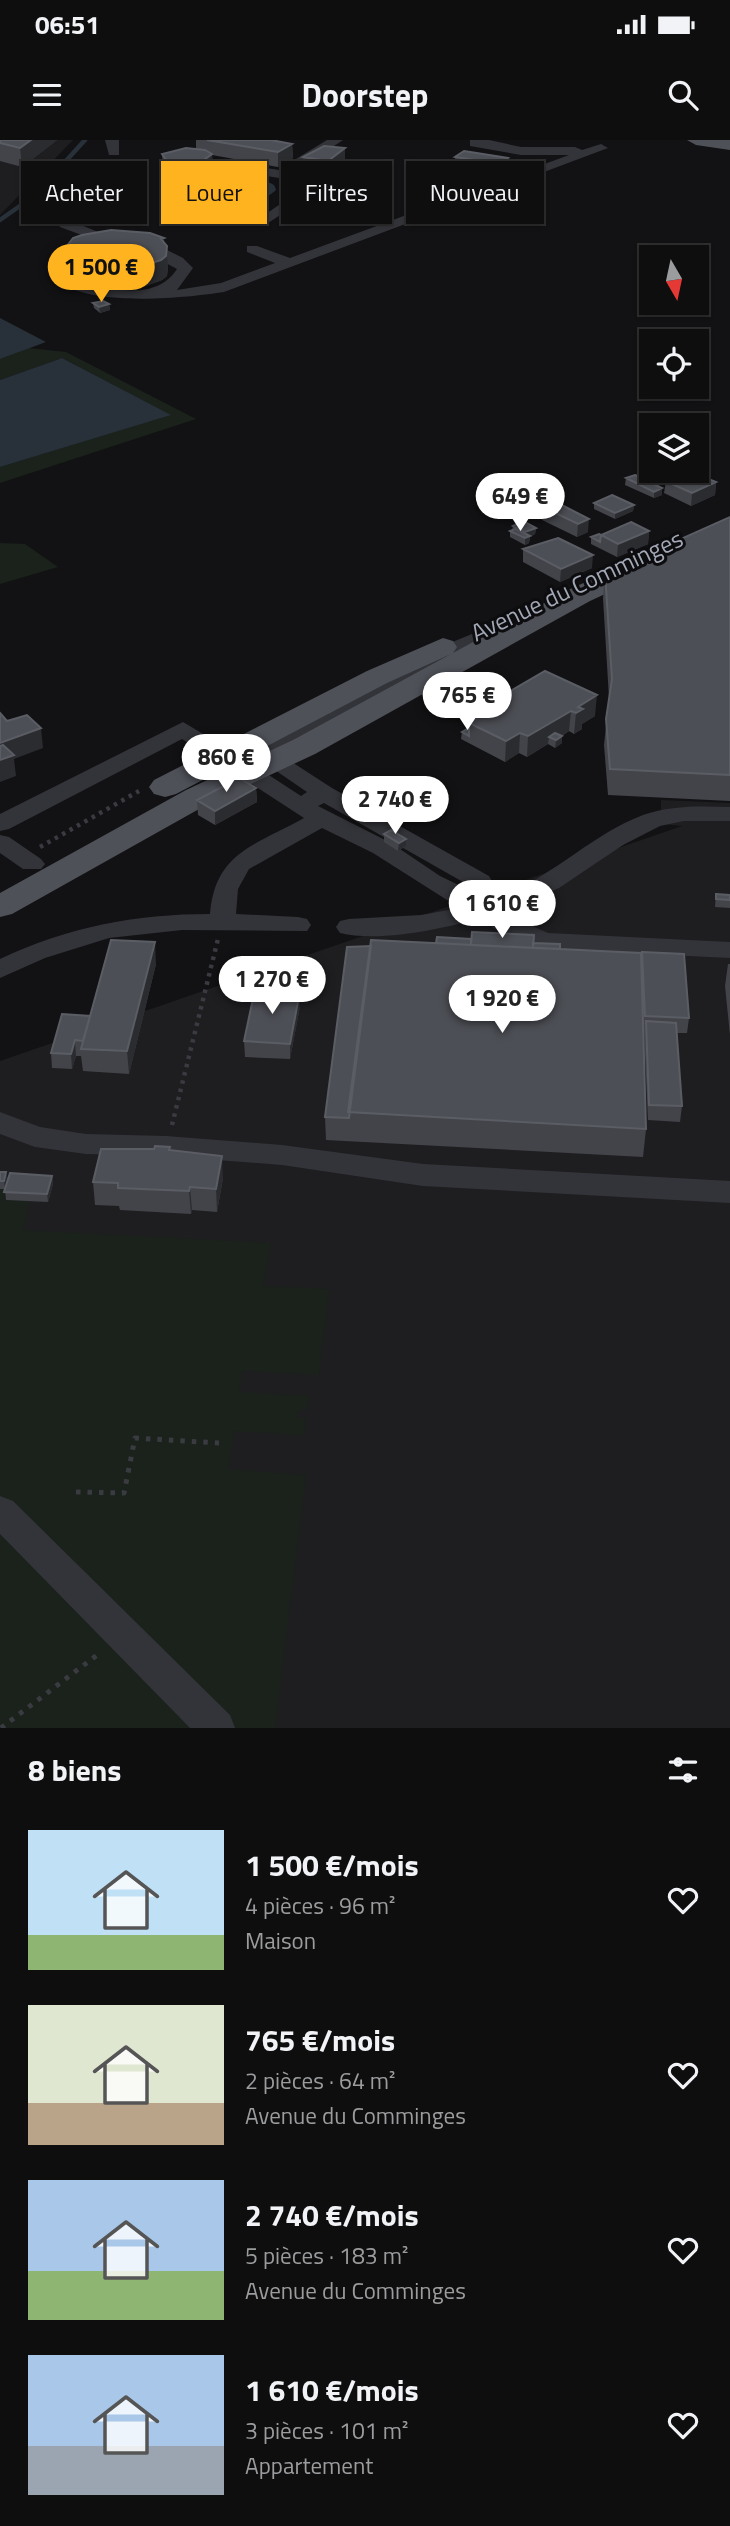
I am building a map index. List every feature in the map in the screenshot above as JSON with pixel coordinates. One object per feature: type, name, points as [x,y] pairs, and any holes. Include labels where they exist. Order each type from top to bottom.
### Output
[{"type":"main road","points":[[696,140],[730,145]]},
{"type":"main road","name":"Avenue du Comminges","points":[[264,753],[377,677],[730,516]]},
{"type":"main road","name":"Avenue du Comminges","points":[[264,753],[580,595],[730,526]]},
{"type":"main road","points":[[0,883],[27,860],[264,753]]},
{"type":"main road","points":[[0,907],[184,790]]},
{"type":"lane","points":[[302,161],[336,140]]},
{"type":"lane","points":[[482,140],[475,143],[521,152],[575,151]]},
{"type":"lane","points":[[495,140],[536,149],[575,151]]},
{"type":"lane","points":[[533,140],[575,151]]},
{"type":"lane","points":[[457,147],[503,156],[556,156],[600,144]]},
{"type":"lane","points":[[162,290],[176,295],[201,292],[290,263],[600,144]]},
{"type":"lane","points":[[191,160],[281,174]]},
{"type":"lane","points":[[65,224],[128,247]]},
{"type":"lane","points":[[128,247],[145,247],[175,258],[185,268],[182,278],[162,290],[126,294],[103,293],[84,288],[60,276],[58,266],[67,256],[87,250],[128,247]]},
{"type":"lane","points":[[251,249],[290,263]]},
{"type":"lane","points":[[0,824],[183,729],[264,753],[316,805],[392,842],[457,895],[495,908],[502,922],[543,942],[730,950]]},
{"type":"lane","points":[[223,920],[225,888],[239,864],[316,805]]},
{"type":"lane","points":[[349,927],[400,927],[495,908],[539,889],[641,824],[676,815],[730,814]]},
{"type":"lane","points":[[0,842],[27,860]]},
{"type":"lane","points":[[0,970],[71,937],[151,923],[223,920],[298,925]]},
{"type":"lane","points":[[0,1122],[35,1137],[86,1144],[166,1146],[327,1160],[423,1175],[730,1192]]},
{"type":"lane","points":[[0,1511],[216,1728]]},
{"type":"path","points":[[27,860],[163,778],[184,790]]},
{"type":"path","points":[[166,1146],[223,920]]},
{"type":"path","points":[[76,1492],[124,1493],[135,1438],[219,1443]]},
{"type":"path","points":[[1,1728],[123,1635]]},
{"type":"shaded area","points":[[0,140],[73,140],[53,161],[21,161],[21,193],[0,215]]},
{"type":"shaded area","points":[[267,181],[274,185],[276,190],[268,196]]},
{"type":"shaded area","points":[[0,318],[46,342],[0,359]]},
{"type":"shaded area","points":[[29,348],[66,352],[196,419],[0,483],[0,467],[170,415],[62,358],[0,380],[0,359]]},
{"type":"shaded area","points":[[62,358],[171,415],[0,467],[0,380]]},
{"type":"shaded area","points":[[0,543],[25,544],[58,567],[0,584]]},
{"type":"shaded area","points":[[661,800],[730,803],[730,1728],[0,1728],[0,1061],[682,826],[661,824]]},
{"type":"shaded area","points":[[0,1189],[9,1189],[6,1200],[29,1201],[23,1230],[271,1243],[263,1286],[329,1289],[319,1375],[242,1371],[239,1392],[309,1396],[307,1410],[298,1410],[297,1417],[306,1418],[304,1435],[234,1431],[228,1469],[306,1475],[275,1728],[226,1728],[0,1502]]},
{"type":"shaded area","points":[[0,1524],[201,1728],[0,1728]]},
{"type":"building","points":[[0,140],[31,140],[20,148],[0,143]]},
{"type":"building","points":[[207,140],[271,140],[292,144],[278,152]]},
{"type":"building","points":[[324,146],[345,148],[328,161],[303,157]]},
{"type":"building","points":[[186,148],[205,150],[212,154],[202,161],[167,161],[162,154]]},
{"type":"building","points":[[464,151],[508,158],[504,161],[481,161],[455,157]]},
{"type":"building","points":[[111,230],[150,233],[164,238],[161,239],[167,246],[166,256],[142,266],[118,268],[83,260],[69,252],[67,246],[73,238]]},
{"type":"building","points":[[103,301],[109,304],[99,307],[93,303]]},
{"type":"building","points":[[635,475],[639,477],[639,483],[652,483],[662,488],[654,492],[626,478]]},
{"type":"building","points":[[709,479],[716,482],[692,493],[670,483],[709,483]]},
{"type":"building","points":[[612,495],[634,505],[615,513],[594,503]]},
{"type":"building","points":[[556,502],[589,519],[578,524],[543,507]]},
{"type":"building","points":[[730,517],[730,775],[610,769],[606,719],[612,679],[605,573]]},
{"type":"building","points":[[523,521],[536,528],[525,532],[513,526]]},
{"type":"building","points":[[631,522],[649,531],[618,544],[601,535]]},
{"type":"building","points":[[515,529],[530,536],[525,538],[510,531]]},
{"type":"building","points":[[599,534],[600,542],[591,537]]},
{"type":"building","points":[[558,538],[593,555],[561,569],[523,549]]},
{"type":"building","points":[[545,671],[597,695],[578,707],[583,709],[576,713],[571,711],[528,736],[520,733],[506,741],[469,723],[484,714],[476,711]]},
{"type":"building","points":[[0,713],[7,721],[27,715],[41,728],[0,743]]},
{"type":"building","points":[[555,733],[562,736],[556,740],[549,737]]},
{"type":"building","points":[[3,745],[14,755],[0,760],[0,746]]},
{"type":"building","points":[[239,778],[256,788],[215,811],[197,800]]},
{"type":"building","points":[[391,830],[406,839],[399,843],[384,834]]},
{"type":"building","points":[[716,894],[730,895],[730,900],[716,899]]},
{"type":"building","points":[[472,932],[534,935],[533,948],[471,945]]},
{"type":"building","points":[[437,937],[471,939],[471,945],[436,943]]},
{"type":"building","points":[[111,940],[155,942],[127,1051],[81,1049]]},
{"type":"building","points":[[371,940],[641,953],[646,1129],[348,1112]]},
{"type":"building","points":[[533,943],[560,944],[560,949],[533,948]]},
{"type":"building","points":[[371,946],[349,1118],[325,1117],[347,947]]},
{"type":"building","points":[[642,952],[684,954],[689,1018],[645,1016]]},
{"type":"building","points":[[255,989],[300,991],[290,1044],[244,1041]]},
{"type":"building","points":[[62,1014],[90,1016],[83,1041],[75,1040],[71,1054],[51,1053]]},
{"type":"building","points":[[646,1021],[676,1023],[682,1106],[649,1105]]},
{"type":"building","points":[[155,1146],[222,1156],[216,1189],[190,1187],[189,1191],[118,1188],[118,1183],[93,1182],[101,1149],[154,1149]]},
{"type":"building","points":[[0,1172],[6,1172],[4,1181],[0,1181]]},
{"type":"building","points":[[10,1173],[52,1176],[47,1194],[4,1192]]},
{"type":"waterway","points":[[0,220],[34,196],[85,140]]}]
